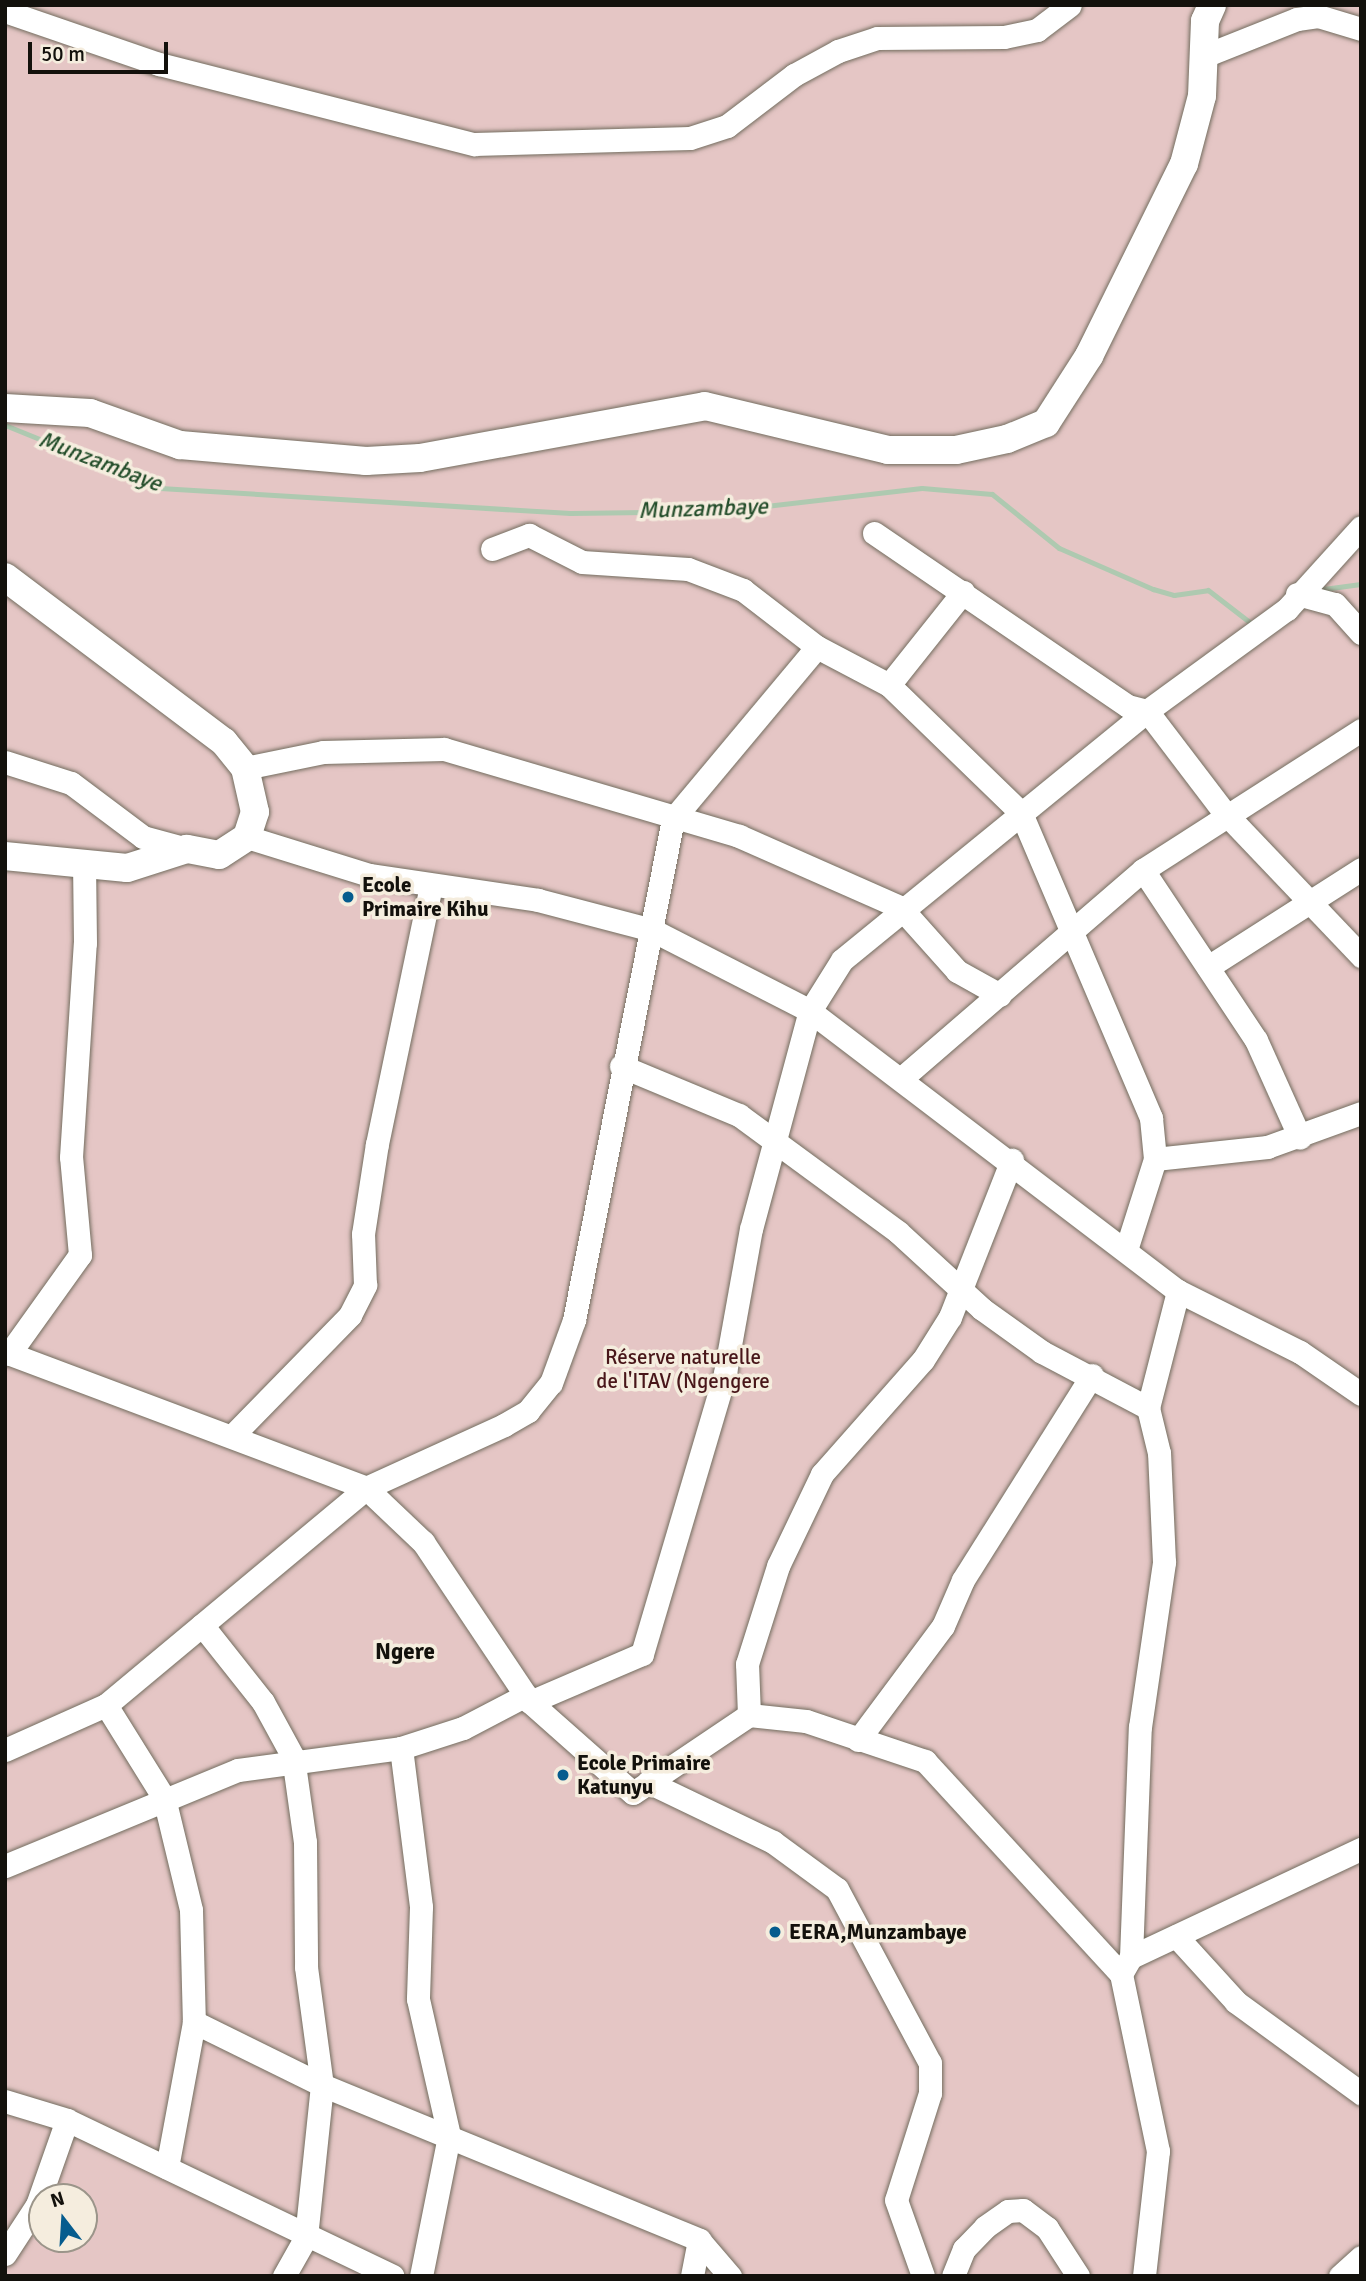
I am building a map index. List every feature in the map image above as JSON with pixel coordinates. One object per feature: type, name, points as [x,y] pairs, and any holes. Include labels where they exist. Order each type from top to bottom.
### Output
[{"type":"street","points":[[5,11],[61,25],[159,65],[474,144],[690,138],[727,126],[794,75],[838,51],[877,38],[1004,37],[1037,30],[1070,5]]},
{"type":"street","points":[[5,408],[90,413],[180,445],[354,461],[420,458],[705,406],[888,450],[956,450],[1007,439],[1046,423],[1089,356],[1184,163],[1202,96],[1203,11]]},
{"type":"street","points":[[1204,56],[1297,19],[1318,16],[1361,29]]},
{"type":"street","points":[[5,1866],[164,1798],[238,1770],[293,1757],[401,1748],[463,1728],[528,1698],[642,1654],[725,1373],[774,1139],[810,1011],[842,960],[900,907],[1147,711],[1292,602],[1313,575],[1361,527]]},
{"type":"street","points":[[874,533],[1128,706],[1147,711],[1224,812],[1361,956]]},
{"type":"street","points":[[492,549],[529,535],[582,562],[708,575],[743,590],[817,647],[889,685],[1021,813],[1073,936],[1129,1055],[1151,1118],[1155,1159],[1127,1247]]},
{"type":"street","points":[[5,577],[224,742],[245,768],[255,812],[247,837],[219,855],[187,849],[143,837],[71,783],[5,762]]},
{"type":"street","points":[[889,685],[963,592]]},
{"type":"street","points":[[1292,602],[1335,604],[1361,633]]},
{"type":"street","points":[[5,1749],[106,1705],[366,1488],[504,1425],[528,1411],[551,1383],[574,1320],[621,1066],[652,930],[673,818],[817,647]]},
{"type":"street","points":[[903,1077],[1073,936],[1143,870],[1224,812],[1327,756],[1361,730]]},
{"type":"street","points":[[245,768],[323,752],[444,749],[739,836],[900,907],[957,971],[1000,995]]},
{"type":"street","points":[[247,837],[369,875],[538,900],[652,930],[810,1011],[903,1077],[1127,1247],[1178,1291],[1300,1352],[1361,1394]]},
{"type":"street","points":[[5,856],[84,865],[150,865],[187,849]]},
{"type":"street","points":[[84,865],[85,943],[71,1157],[80,1255],[7,1353],[235,1433],[366,1488],[423,1542],[528,1698],[633,1793],[748,1715],[806,1721],[858,1740],[901,1749],[942,1776],[1126,1966]]},
{"type":"street","points":[[1208,967],[1313,904],[1361,869]]},
{"type":"street","points":[[1143,870],[1256,1040],[1300,1138]]},
{"type":"street","points":[[235,1433],[349,1315],[365,1285],[363,1234],[377,1144],[431,886]]},
{"type":"street","points":[[621,1066],[698,1094],[774,1139],[964,1287],[982,1309],[1042,1352],[1092,1375],[1148,1408]]},
{"type":"street","points":[[1155,1159],[1227,1155],[1300,1138],[1361,1112]]},
{"type":"street","points":[[748,1715],[752,1647],[778,1566],[822,1475],[923,1360],[964,1287],[1012,1160]]},
{"type":"street","points":[[1144,2276],[1158,2151],[1126,1966],[1140,1727],[1164,1562],[1159,1453],[1148,1408],[1178,1291]]},
{"type":"street","points":[[858,1740],[943,1626],[963,1580],[1092,1375]]},
{"type":"street","points":[[202,1625],[262,1702],[293,1757],[305,1842],[306,1967],[322,2085],[306,2237],[284,2276]]},
{"type":"street","points":[[106,1705],[164,1798],[190,1898],[194,2022],[167,2168]]},
{"type":"street","points":[[401,1748],[421,1907],[418,1999],[449,2136],[421,2276]]},
{"type":"street","points":[[648,1782],[773,1842],[837,1889],[930,2063],[930,2093],[896,2200],[923,2276]]},
{"type":"street","points":[[1126,1966],[1176,1936],[1361,1850]]},
{"type":"street","points":[[1176,1936],[1236,2002],[1361,2092]]},
{"type":"street","points":[[194,2022],[322,2085],[699,2240],[730,2276]]},
{"type":"street","points":[[5,2101],[67,2120],[306,2237],[393,2276]]},
{"type":"street","points":[[5,2254],[37,2205],[67,2120]]},
{"type":"street","points":[[953,2276],[964,2249],[985,2227],[1008,2211],[1023,2210],[1047,2228],[1077,2276]]},
{"type":"street","points":[[692,2276],[699,2240]]},
{"type":"street","points":[[1340,2276],[1361,2257]]},
{"type":"green space","name":"Réserve naturelle de l'ITAV (Ngengere","points":[[5,5],[1361,5],[1361,2276],[5,2276]]},
{"type":"waterway","name":"Munzambaye","points":[[5,425],[160,488],[570,513],[722,511],[922,488],[992,494],[1059,548],[1153,589],[1174,595],[1208,590],[1252,624]]},
{"type":"waterway","name":"Munzambaye","points":[[1316,590],[1361,584]]},
{"type":"place","name":"Ecole Primaire Kihu","points":[[348,897]]},
{"type":"place","name":"Ecole Primaire Katunyu","points":[[563,1775]]},
{"type":"place","name":"EERA,Munzambaye","points":[[775,1932]]},
{"type":"district","name":"Ngere","points":[[405,1652]]}]
